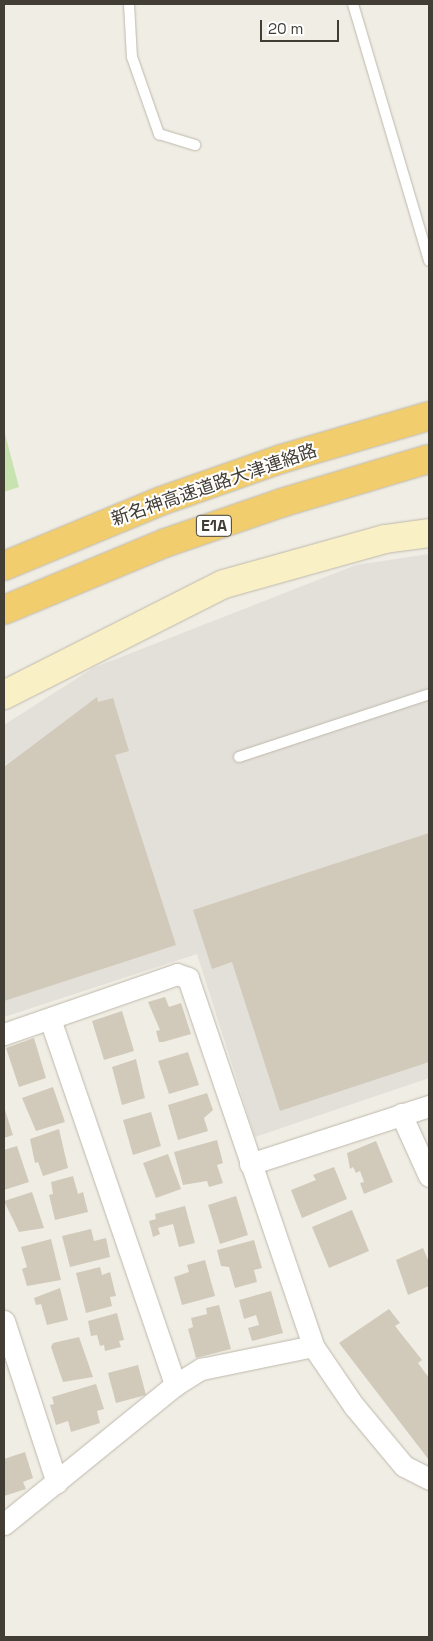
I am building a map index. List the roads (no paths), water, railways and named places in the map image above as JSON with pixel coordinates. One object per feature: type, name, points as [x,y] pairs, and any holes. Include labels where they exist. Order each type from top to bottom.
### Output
[{"type":"highway","name":"新名神高速道路大津連絡路","points":[[4,566],[161,501],[281,458],[429,416]]},
{"type":"highway","name":"E1A","points":[[4,610],[174,540],[281,502],[429,459]]},
{"type":"street","points":[[4,695],[224,584],[385,539],[429,534]]},
{"type":"street","points":[[4,1034],[177,974],[188,978],[313,1346],[354,1406],[404,1466],[429,1479]]},
{"type":"street","points":[[50,1019],[175,1385]]},
{"type":"street","points":[[250,1164],[429,1106]]},
{"type":"street","points":[[401,1114],[429,1176]]},
{"type":"street","points":[[4,1321],[57,1483]]},
{"type":"street","points":[[4,1524],[57,1483],[175,1385],[201,1369],[313,1346]]},
{"type":"lane","points":[[129,4],[132,57],[159,134],[195,146]]},
{"type":"lane","points":[[353,4],[429,261]]},
{"type":"lane","points":[[239,757],[429,694]]}]
